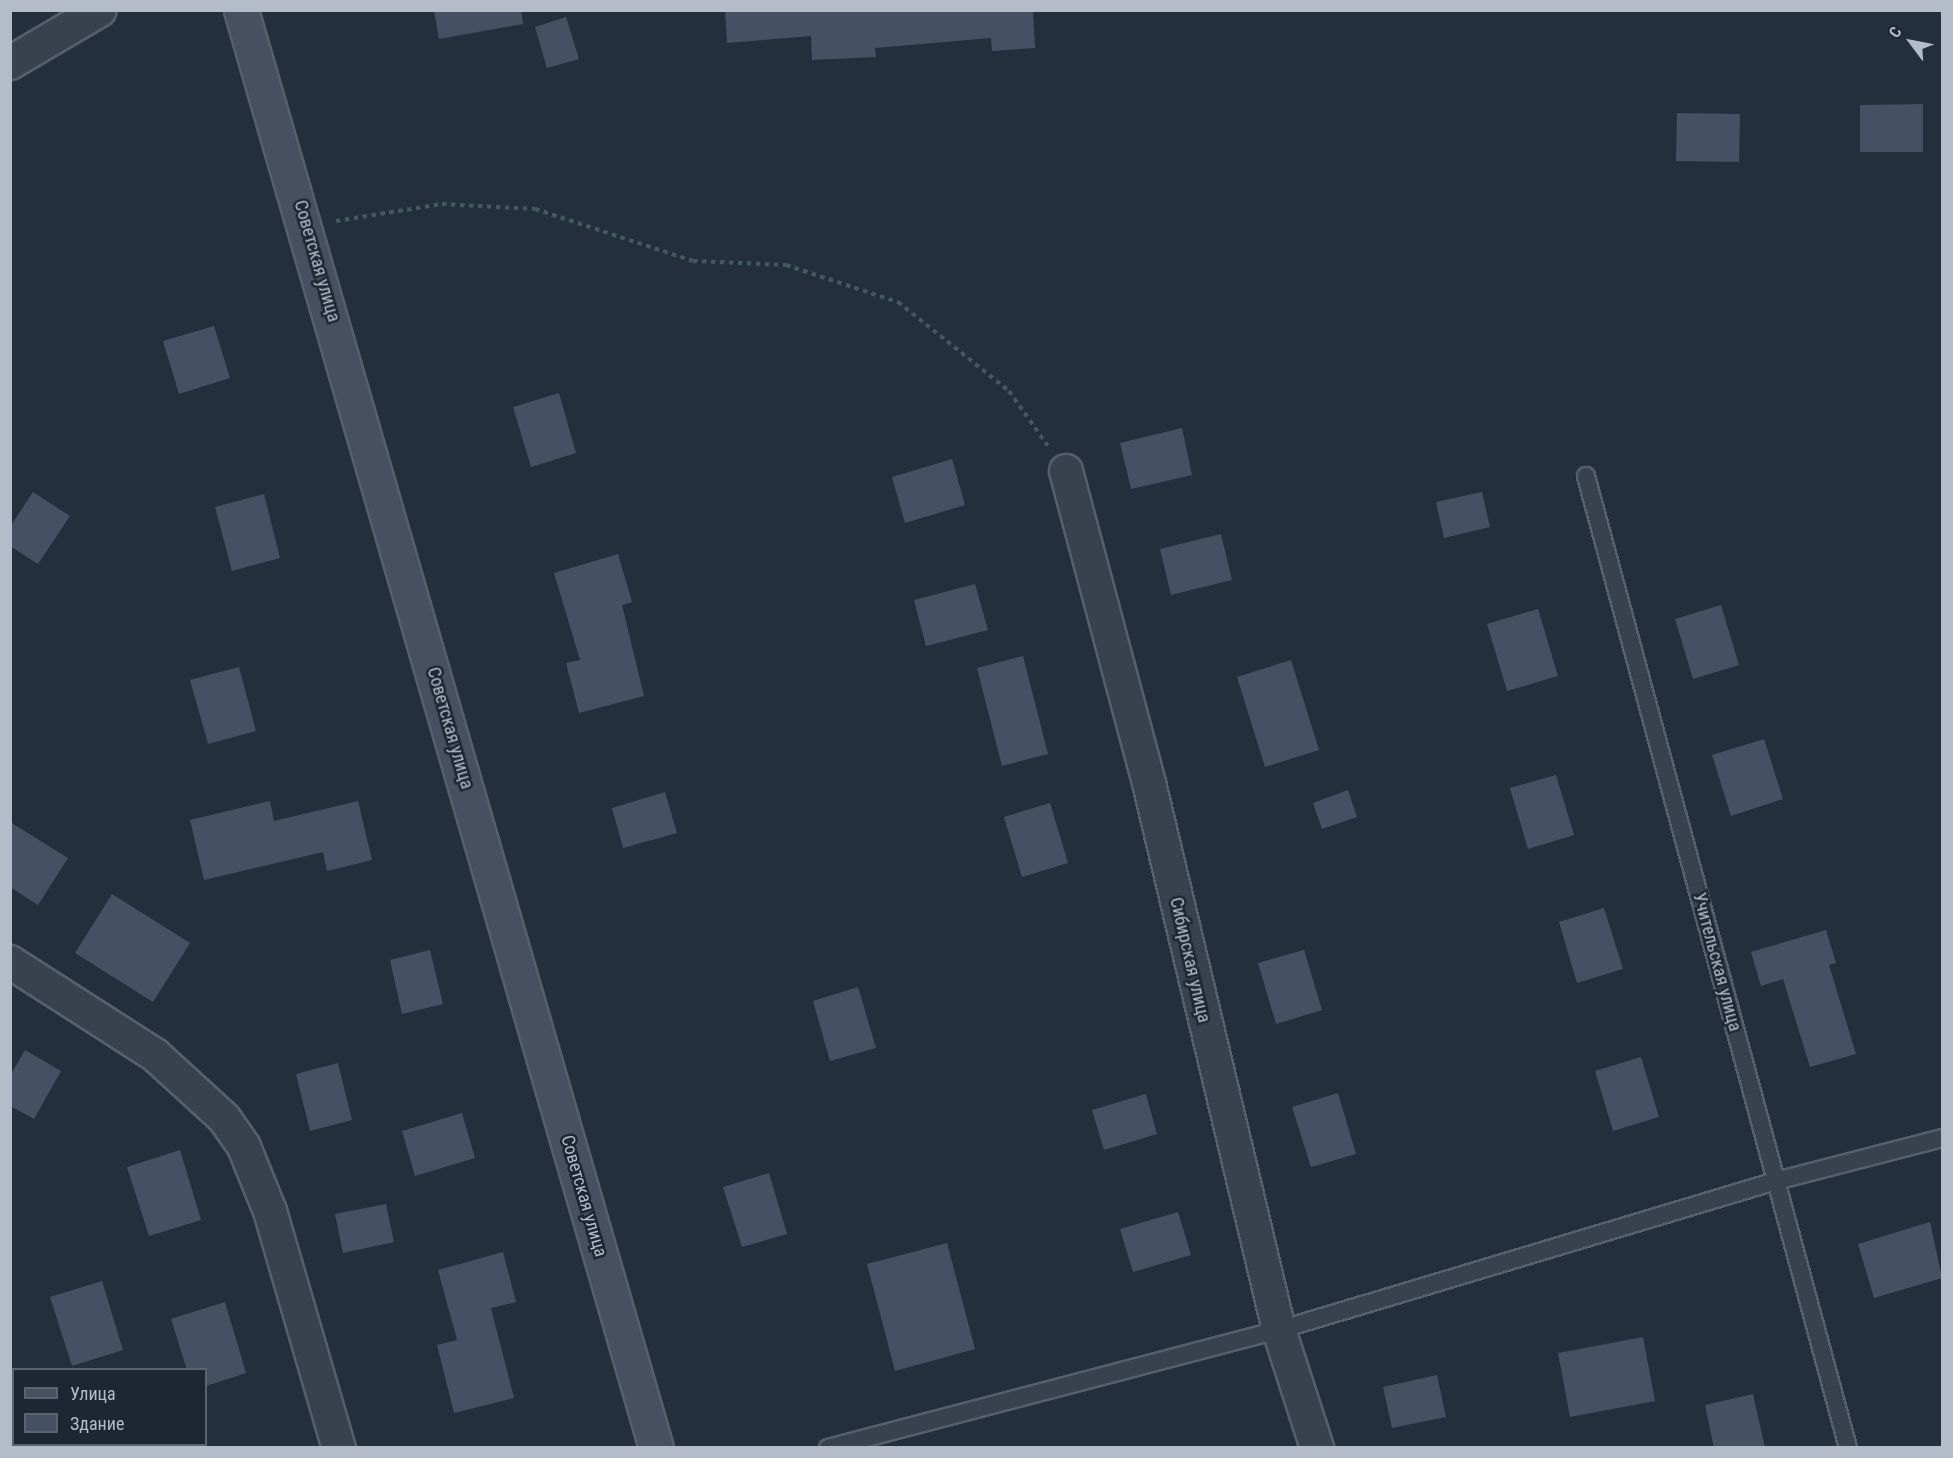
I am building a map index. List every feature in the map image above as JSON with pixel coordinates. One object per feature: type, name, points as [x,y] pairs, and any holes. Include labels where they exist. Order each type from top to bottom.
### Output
[{"type":"main road","name":"Советская улица","points":[[241,10],[307,225],[656,1448]]},
{"type":"street","points":[[10,63],[100,10]]},
{"type":"street","name":"Сибирская улица","points":[[1066,471],[1149,783],[1279,1330],[1317,1448]]},
{"type":"street","points":[[10,962],[155,1055],[224,1118],[244,1147],[270,1211],[339,1448]]},
{"type":"lane","name":"Учительская улица","points":[[1586,476],[1848,1448]]},
{"type":"lane","points":[[828,1448],[1279,1330],[1776,1181],[1942,1138]]},
{"type":"path","points":[[307,225],[442,204],[535,208],[693,261],[786,265],[898,302],[1009,391],[1066,471]]},
{"type":"building","points":[[434,10],[521,10],[523,24],[439,39]]},
{"type":"building","points":[[725,10],[1033,10],[1035,48],[992,51],[991,38],[875,48],[876,57],[812,60],[811,36],[727,43]]},
{"type":"building","points":[[566,17],[579,59],[547,68],[535,27]]},
{"type":"building","points":[[1923,104],[1923,152],[1860,152],[1860,105]]},
{"type":"building","points":[[1677,113],[1740,114],[1739,162],[1676,161]]},
{"type":"building","points":[[214,326],[230,378],[179,394],[163,341]]},
{"type":"building","points":[[559,393],[576,453],[531,467],[513,407]]},
{"type":"building","points":[[1182,428],[1192,475],[1131,489],[1120,443]]},
{"type":"building","points":[[952,459],[965,505],[905,523],[892,477]]},
{"type":"building","points":[[33,492],[70,516],[38,564],[10,546],[10,527]]},
{"type":"building","points":[[1482,492],[1490,527],[1444,538],[1436,502]]},
{"type":"building","points":[[264,494],[280,558],[232,571],[215,507]]},
{"type":"building","points":[[1221,534],[1232,580],[1171,595],[1160,549]]},
{"type":"building","points":[[618,554],[632,602],[622,605],[644,696],[579,713],[566,663],[580,660],[554,573]]},
{"type":"building","points":[[975,584],[988,630],[926,646],[914,600]]},
{"type":"building","points":[[1721,605],[1739,665],[1693,679],[1675,619]]},
{"type":"building","points":[[1538,609],[1558,676],[1507,691],[1487,624]]},
{"type":"building","points":[[1023,656],[1048,754],[1002,766],[977,668]]},
{"type":"building","points":[[1291,660],[1319,750],[1265,767],[1237,677]]},
{"type":"building","points":[[239,667],[256,731],[208,744],[190,680]]},
{"type":"building","points":[[1764,739],[1783,799],[1731,816],[1712,755]]},
{"type":"building","points":[[1556,775],[1574,835],[1528,849],[1510,788]]},
{"type":"building","points":[[1348,790],[1357,817],[1322,829],[1313,803]]},
{"type":"building","points":[[665,792],[677,833],[623,848],[612,808]]},
{"type":"building","points":[[270,801],[274,821],[358,801],[372,860],[327,871],[323,852],[204,880],[190,820]]},
{"type":"building","points":[[1050,803],[1068,863],[1022,877],[1004,817]]},
{"type":"building","points":[[10,822],[68,858],[38,905],[10,887]]},
{"type":"building","points":[[112,894],[190,943],[153,1002],[75,953]]},
{"type":"building","points":[[1604,908],[1623,969],[1577,983],[1559,922]]},
{"type":"building","points":[[1826,930],[1836,963],[1829,965],[1856,1054],[1810,1067],[1783,979],[1761,986],[1751,952]]},
{"type":"building","points":[[430,950],[443,1004],[402,1014],[390,960]]},
{"type":"building","points":[[1304,950],[1322,1010],[1276,1024],[1258,963]]},
{"type":"building","points":[[858,987],[876,1048],[830,1061],[813,1001]]},
{"type":"building","points":[[25,1050],[61,1071],[34,1119],[10,1106],[10,1076]]},
{"type":"building","points":[[1641,1057],[1659,1117],[1613,1131],[1595,1071]]},
{"type":"building","points":[[338,1063],[352,1120],[310,1131],[296,1074]]},
{"type":"building","points":[[1338,1093],[1356,1154],[1311,1167],[1292,1107]]},
{"type":"building","points":[[1146,1094],[1157,1134],[1104,1150],[1092,1110]]},
{"type":"building","points":[[462,1113],[475,1158],[415,1176],[402,1131]]},
{"type":"building","points":[[180,1150],[201,1220],[149,1236],[127,1167]]},
{"type":"building","points":[[769,1173],[787,1234],[742,1247],[723,1187]]},
{"type":"building","points":[[386,1204],[394,1242],[343,1253],[335,1214]]},
{"type":"building","points":[[1178,1212],[1191,1255],[1133,1272],[1120,1229]]},
{"type":"building","points":[[1930,1222],[1942,1278],[1874,1298],[1858,1244]]},
{"type":"building","points":[[947,1243],[975,1349],[895,1371],[867,1264]]},
{"type":"building","points":[[503,1252],[516,1302],[491,1308],[514,1398],[454,1413],[437,1345],[457,1340],[438,1270]]},
{"type":"building","points":[[102,1281],[123,1350],[72,1366],[50,1297]]},
{"type":"building","points":[[225,1302],[246,1373],[207,1386],[207,1368],[186,1368],[171,1319]]},
{"type":"building","points":[[1643,1337],[1655,1401],[1570,1417],[1558,1353]]},
{"type":"building","points":[[1437,1375],[1446,1417],[1392,1428],[1383,1387]]},
{"type":"building","points":[[1753,1394],[1765,1448],[1714,1448],[1705,1405]]}]
